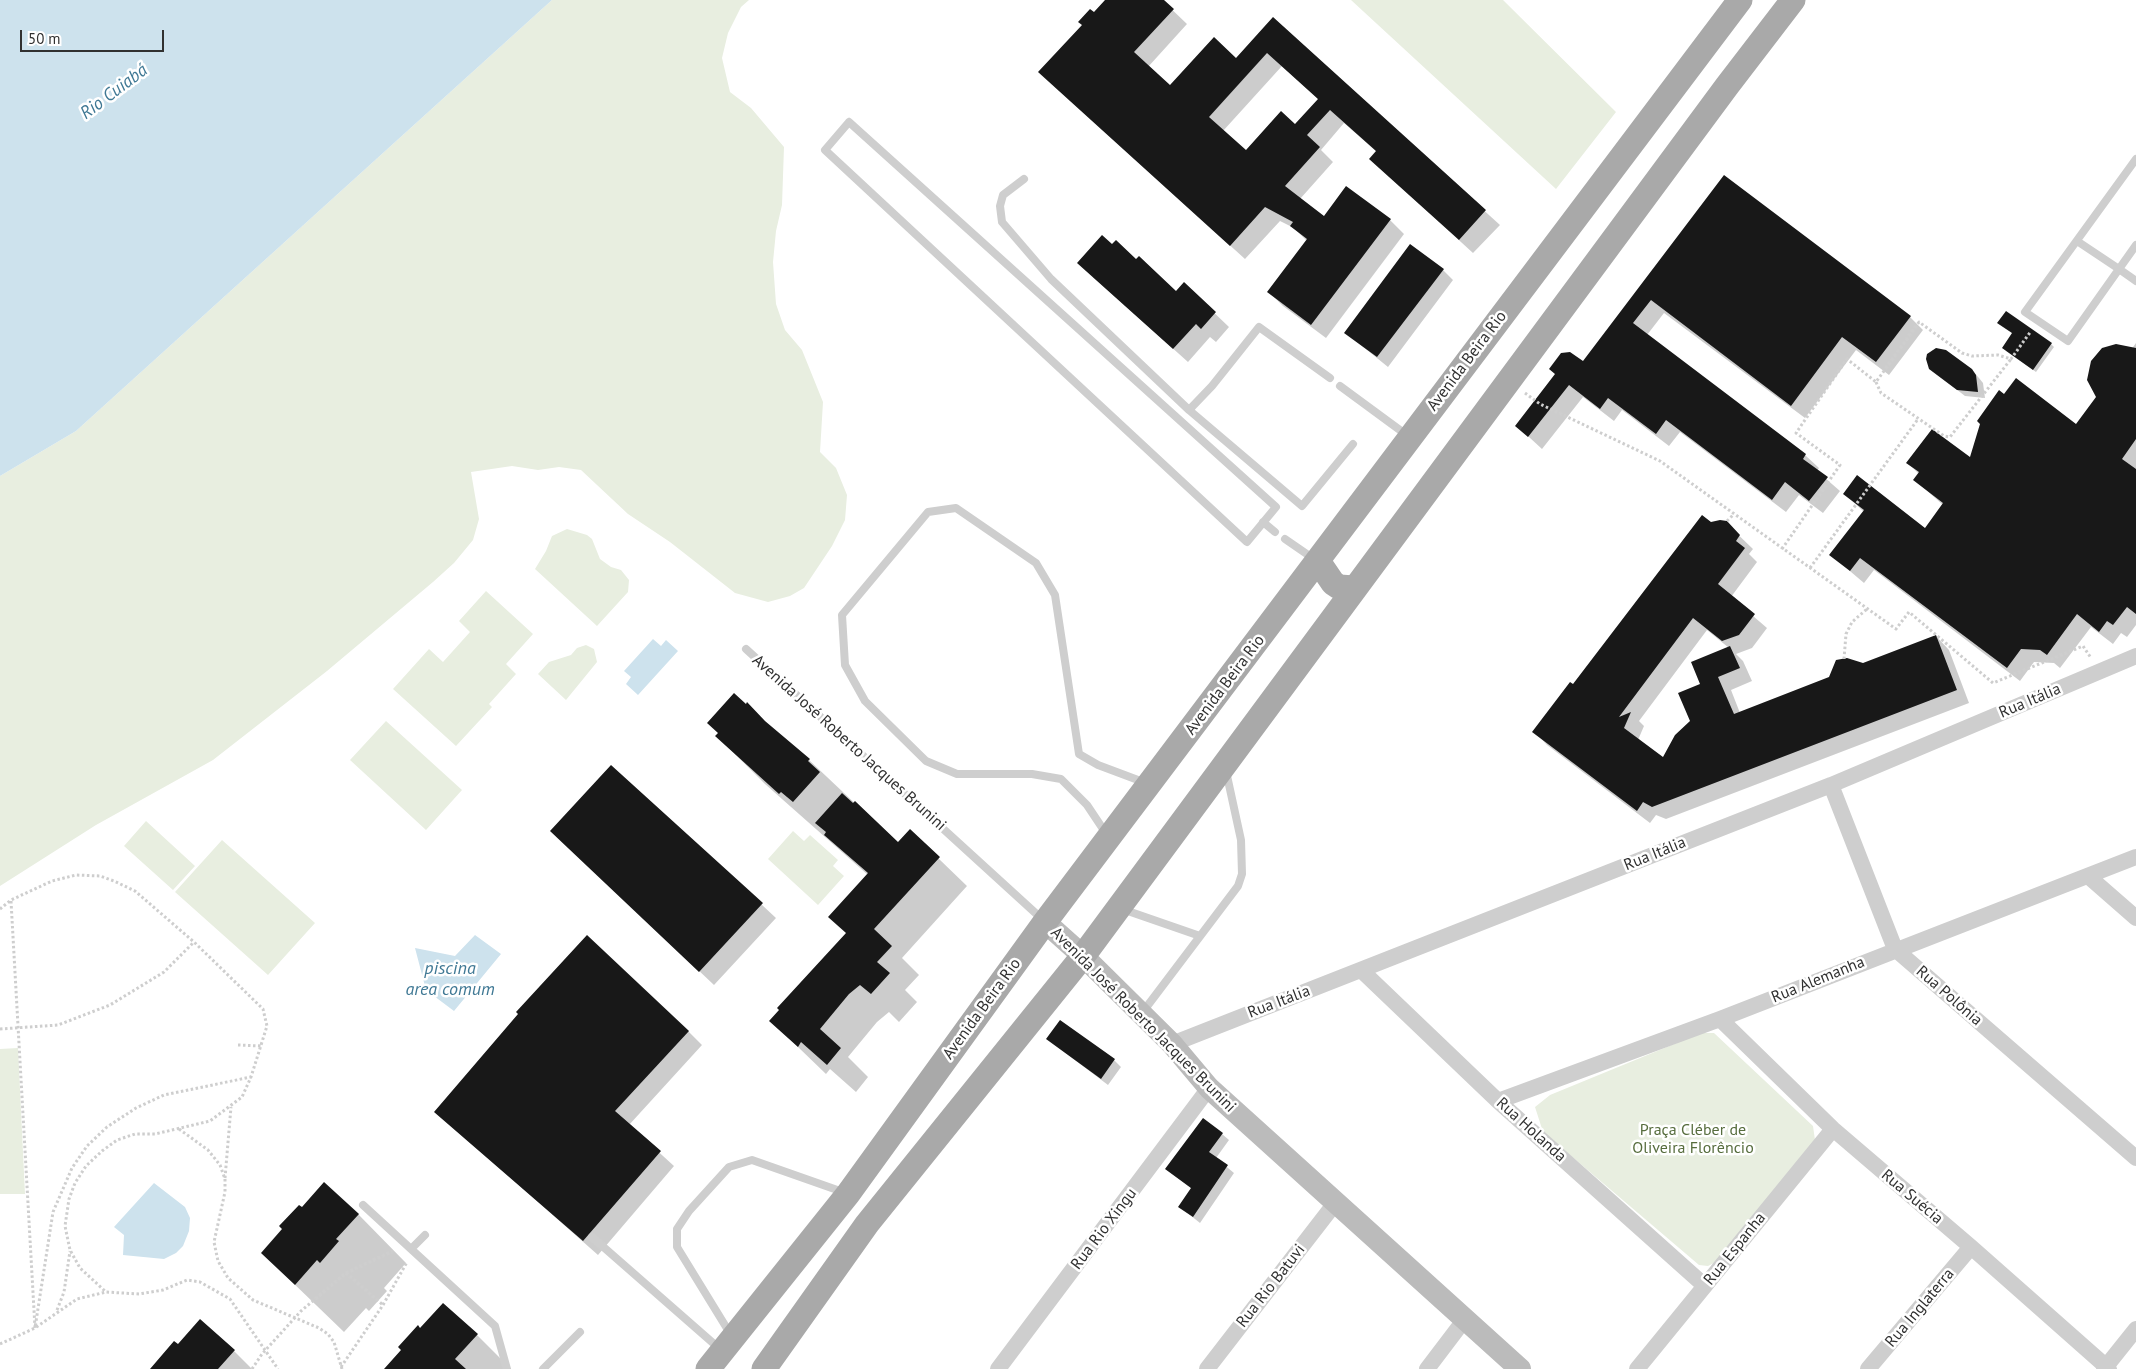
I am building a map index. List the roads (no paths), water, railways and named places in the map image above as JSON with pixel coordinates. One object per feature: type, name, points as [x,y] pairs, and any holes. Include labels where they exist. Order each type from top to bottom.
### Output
[{"type":"main road","name":"Avenida Beira Rio","points":[[721,1352],[848,1194],[1045,922],[1740,0]]},
{"type":"main road","points":[[764,1369],[866,1224],[1083,956],[1793,0]]},
{"type":"main road","points":[[1318,561],[1333,583],[1339,587],[1356,588]]},
{"type":"main road","name":"Avenida José Roberto Jacques Brunini","points":[[1045,922],[1083,956],[1172,1044],[1209,1088],[1520,1369]]},
{"type":"main road","points":[[848,1194],[860,1195],[865,1202],[866,1224]]},
{"type":"street","name":"Rua Itália","points":[[1172,1044],[1831,785],[2136,656]]},
{"type":"street","name":"Rua Polônia","points":[[1831,785],[1895,949],[2136,1158]]},
{"type":"street","name":"Rua Alemanha","points":[[1498,1101],[1720,1020],[1895,949],[2136,857]]},
{"type":"street","points":[[2088,876],[2136,918]]},
{"type":"street","name":"Rua Holanda","points":[[1361,970],[1498,1101],[1705,1286]]},
{"type":"street","name":"Rua Suécia","points":[[1720,1020],[1833,1129],[1972,1247],[2106,1368]]},
{"type":"street","name":"Rua Rio Xingu","points":[[998,1369],[1209,1088]]},
{"type":"street","name":"Rua Espanha","points":[[1637,1369],[1833,1129]]},
{"type":"street","name":"Rua Rio Batuvi","points":[[1207,1369],[1336,1202]]},
{"type":"street","name":"Rua Inglaterra","points":[[1868,1369],[1972,1247]]},
{"type":"street","points":[[1427,1369],[1465,1319]]},
{"type":"street","points":[[2106,1368],[2136,1330]]},
{"type":"lane","points":[[849,122],[1276,507],[1262,522],[1247,542],[825,150],[849,122]]},
{"type":"lane","points":[[2136,159],[2026,312],[2068,341],[2136,245]]},
{"type":"lane","points":[[1024,179],[1003,195],[1000,206],[1002,222],[1051,280],[1189,410],[1302,506],[1352,444]]},
{"type":"lane","points":[[2077,241],[2136,281]]},
{"type":"lane","points":[[1189,410],[1212,386],[1259,327],[1330,378]]},
{"type":"lane","points":[[1340,386],[1410,437]]},
{"type":"lane","points":[[1109,839],[1087,805],[1061,779],[1032,774],[957,774],[926,761],[865,701],[845,665],[842,615],[928,512],[956,508],[1036,563],[1055,595],[1079,754],[1098,765],[1150,785]]},
{"type":"lane","points":[[1262,522],[1275,532]]},
{"type":"lane","points":[[1285,539],[1318,561]]},
{"type":"lane","name":"Avenida José Roberto Jacques Brunini","points":[[746,649],[1045,922]]},
{"type":"lane","points":[[1141,1014],[1238,886],[1242,874],[1242,840],[1224,764]]},
{"type":"lane","points":[[1118,908],[1200,936]]},
{"type":"lane","points":[[721,1352],[677,1248],[677,1229],[689,1211],[729,1167],[752,1160],[848,1194]]},
{"type":"lane","points":[[363,1205],[495,1326],[507,1369]]},
{"type":"lane","points":[[410,1248],[425,1235]]},
{"type":"lane","points":[[592,1237],[721,1352]]},
{"type":"lane","points":[[543,1369],[580,1332]]},
{"type":"water","name":"Rio Cuiabá","points":[[0,0],[552,0],[76,431],[0,476]]},
{"type":"water","points":[[653,639],[661,646],[666,640],[678,651],[638,695],[626,684],[631,677],[624,671]]},
{"type":"water","name":"piscina area comum","points":[[475,935],[501,954],[454,1011],[426,990],[415,948],[455,956]]},
{"type":"water","points":[[154,1183],[185,1207],[190,1218],[189,1231],[183,1246],[176,1253],[164,1259],[123,1255],[124,1235],[114,1227]]},
{"type":"park label","name":"Praça Cléber de Oliveira Florêncio","points":[[1693,1139]]}]
